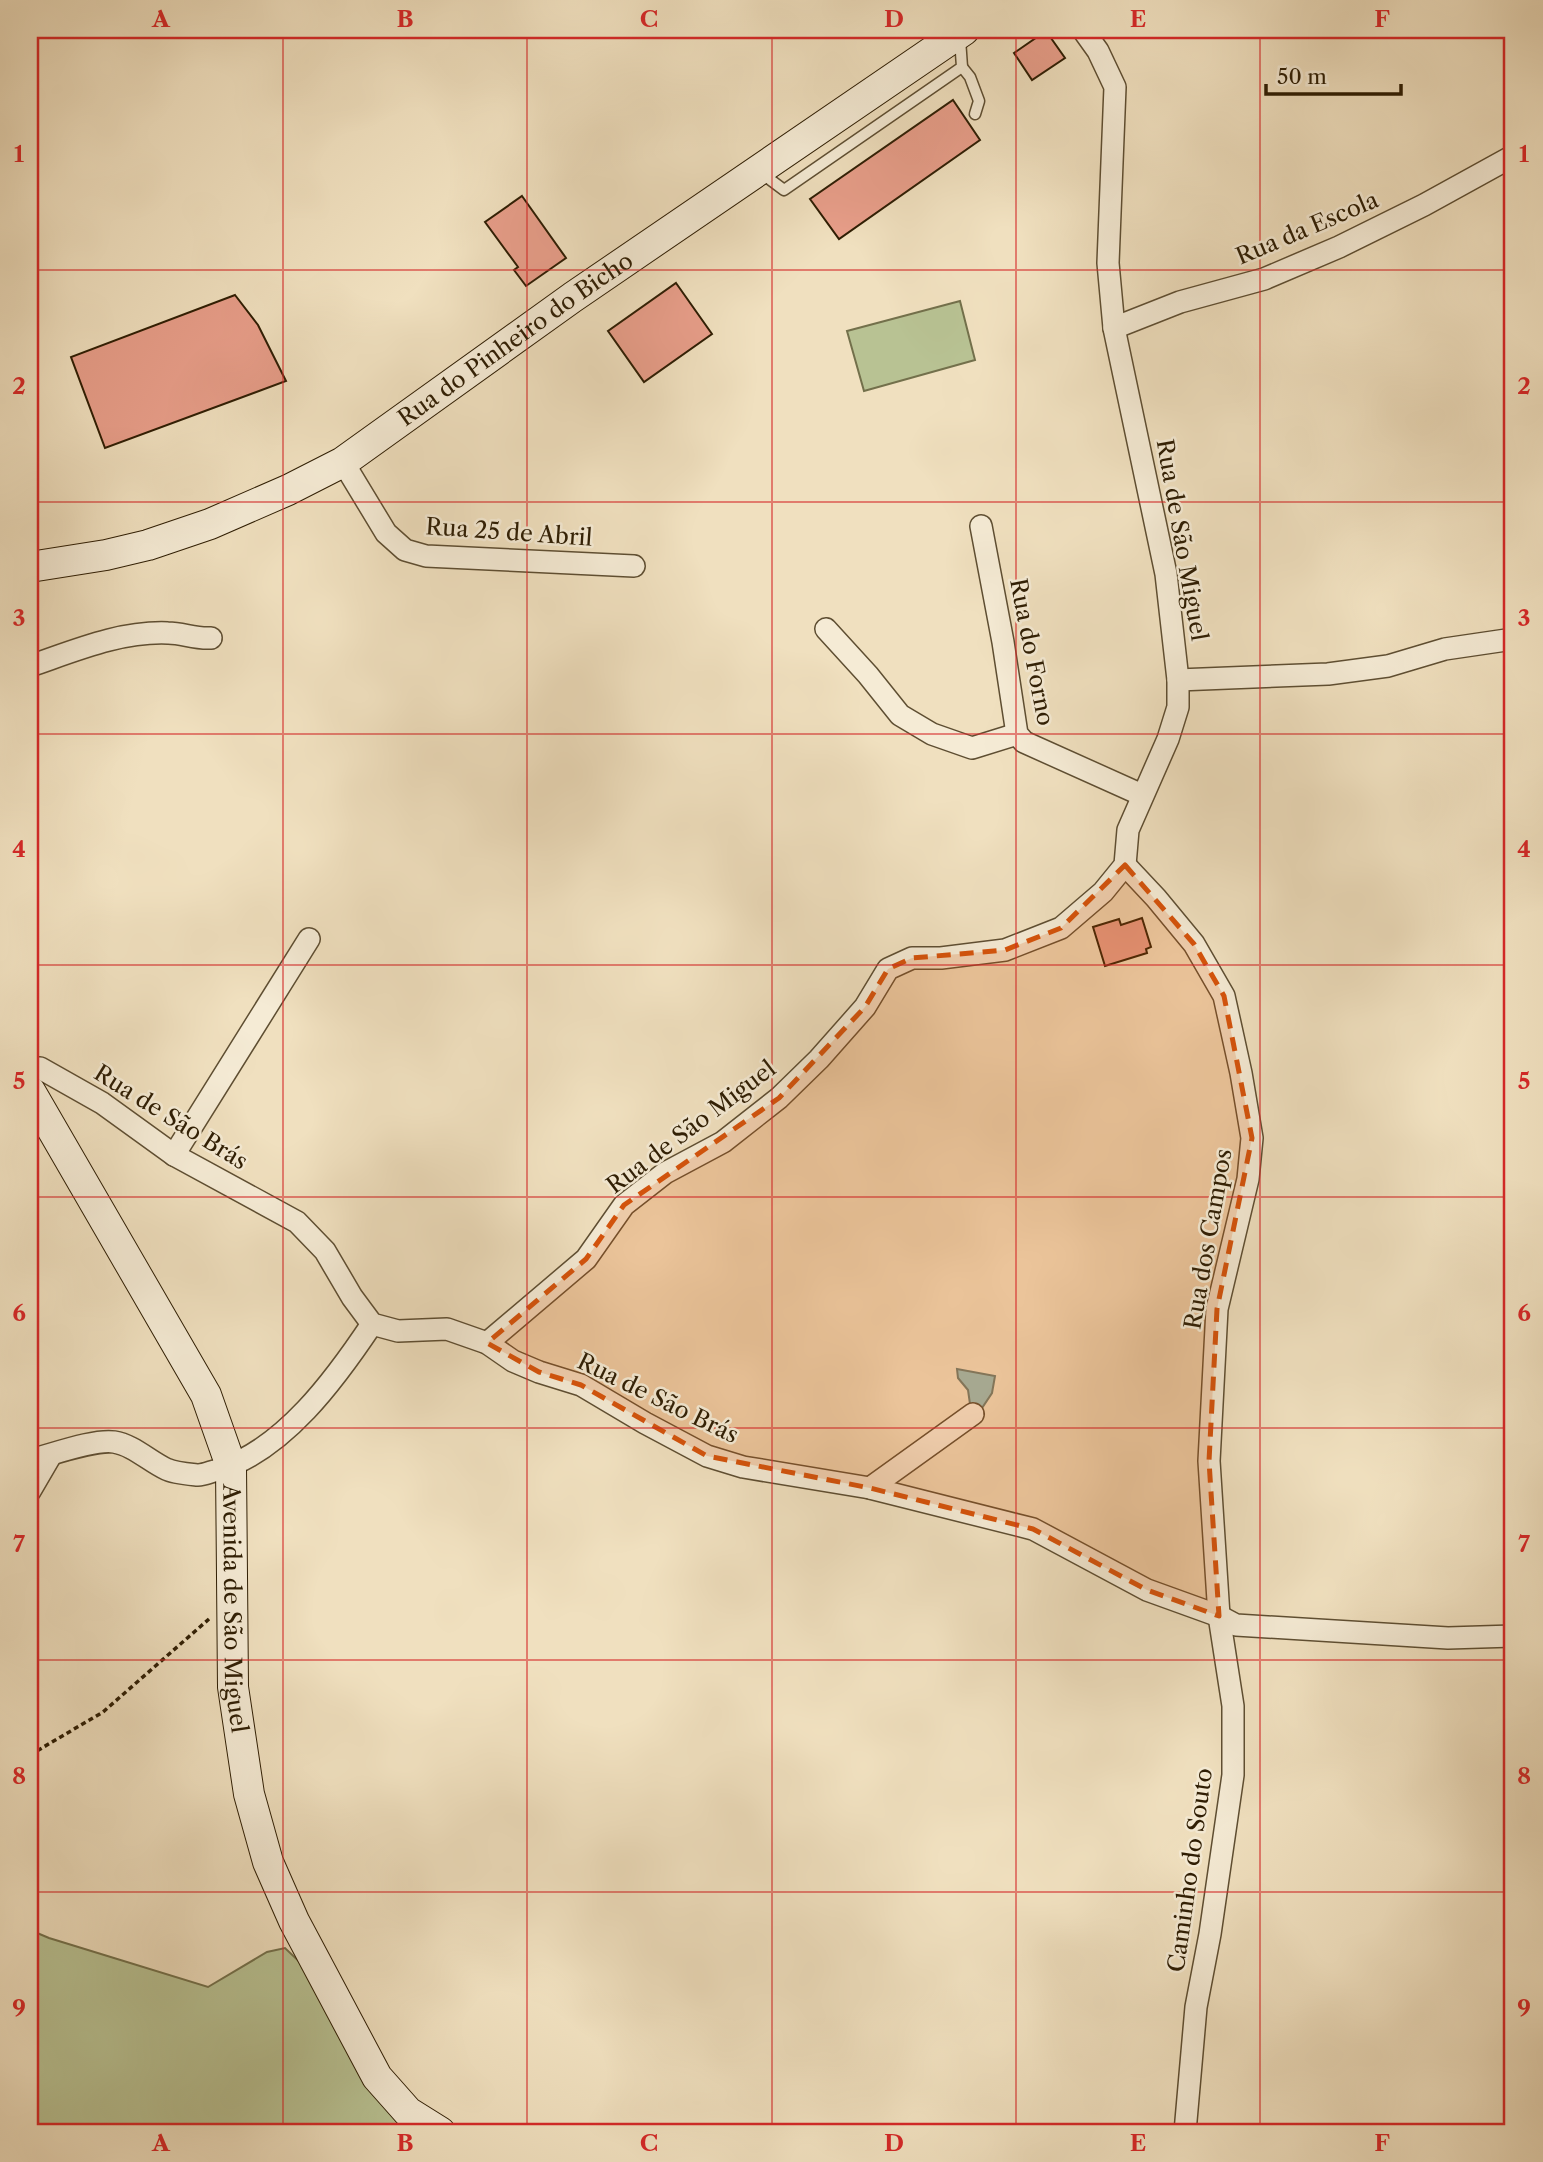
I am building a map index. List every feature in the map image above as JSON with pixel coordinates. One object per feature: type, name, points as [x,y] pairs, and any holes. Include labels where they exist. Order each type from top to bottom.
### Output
[{"type":"street","name":"Rua de São Miguel","points":[[487,1343],[586,1259],[624,1205],[665,1173],[723,1142],[779,1098],[819,1059],[865,1006],[888,969],[912,958],[941,958],[1005,950],[1061,928],[1103,892],[1125,865],[1128,830],[1168,739],[1178,707],[1178,680],[1166,574],[1114,328],[1108,263],[1115,87],[1098,51],[1083,30]]},
{"type":"street","name":"Rua do Pinheiro do Bicho","points":[[30,567],[106,555],[173,537],[288,490],[343,462],[554,310],[962,31]]},
{"type":"street","name":"Rua da Escola","points":[[1114,328],[1180,302],[1276,274],[1339,247],[1424,205],[1513,156]]},
{"type":"street","name":"Rua 25 de Abril","points":[[343,462],[386,533],[405,550],[426,556],[634,566]]},
{"type":"street","name":"Rua do Forno","points":[[981,526],[1017,734],[1024,742],[1142,795]]},
{"type":"street","points":[[826,629],[869,675],[900,715],[932,734],[972,748],[1017,734]]},
{"type":"street","points":[[30,666],[112,639],[142,634],[170,632],[197,639],[211,638]]},
{"type":"street","points":[[1178,680],[1340,672],[1388,666],[1445,649],[1513,639]]},
{"type":"street","name":"Rua dos Campos","points":[[1125,865],[1194,944],[1224,996],[1252,1138],[1248,1180],[1217,1308],[1209,1461],[1219,1616]]},
{"type":"street","points":[[174,1155],[309,939]]},
{"type":"street","name":"Rua de São Brás","points":[[30,1068],[40,1068],[102,1103],[174,1155],[297,1222],[325,1251],[352,1297],[372,1324],[398,1331],[447,1329],[487,1343],[513,1361],[581,1385],[707,1456],[743,1467],[870,1488],[1033,1529],[1147,1590],[1219,1616],[1236,1625],[1448,1638],[1513,1636]]},
{"type":"street","name":"Avenida de São Miguel","points":[[30,1091],[206,1395],[231,1466],[233,1687],[249,1794],[268,1862],[294,1921],[377,2077],[408,2112],[431,2130]]},
{"type":"street","points":[[30,1460],[81,1446],[113,1442],[168,1470],[200,1475],[231,1466],[258,1450],[296,1421],[344,1365],[372,1324]]},
{"type":"street","points":[[870,1488],[973,1414]]},
{"type":"street","points":[[30,1491],[51,1455]]},
{"type":"street","name":"Caminho do Souto","points":[[1185,2132],[1196,2007],[1210,1934],[1233,1775],[1233,1706],[1219,1616]]},
{"type":"lane","points":[[962,31],[962,67],[970,77],[979,101],[975,114]]},
{"type":"lane","points":[[758,171],[784,190],[962,67]]},
{"type":"path","points":[[30,1755],[103,1712],[231,1600]]},
{"type":"highlighted area","points":[[1125,865],[1194,944],[1224,996],[1252,1138],[1217,1309],[1209,1461],[1219,1616],[1147,1590],[1033,1529],[870,1488],[707,1456],[581,1385],[539,1372],[487,1343],[586,1259],[624,1205],[779,1098],[865,1007],[888,969],[912,958],[1005,950],[1061,928]]},
{"type":"green space","points":[[960,301],[975,360],[864,391],[847,331]]},
{"type":"green space","points":[[30,1930],[208,1987],[267,1952],[285,1948],[306,1968],[350,2049],[405,2132],[30,2132]]},
{"type":"water","points":[[957,1369],[995,1376],[992,1393],[982,1408],[970,1404],[968,1390],[958,1378]]},
{"type":"building","points":[[1046,31],[1065,58],[1032,80],[1014,53]]},
{"type":"building","points":[[953,100],[980,140],[839,239],[810,199]]},
{"type":"building","points":[[522,196],[566,258],[526,286],[514,270],[518,267],[485,222]]},
{"type":"building","points":[[676,283],[712,334],[644,382],[608,331]]},
{"type":"building","points":[[235,295],[258,325],[286,381],[105,448],[71,357]]},
{"type":"building","points":[[1142,918],[1151,947],[1146,949],[1147,953],[1105,966],[1093,927],[1119,919],[1121,925]]}]
